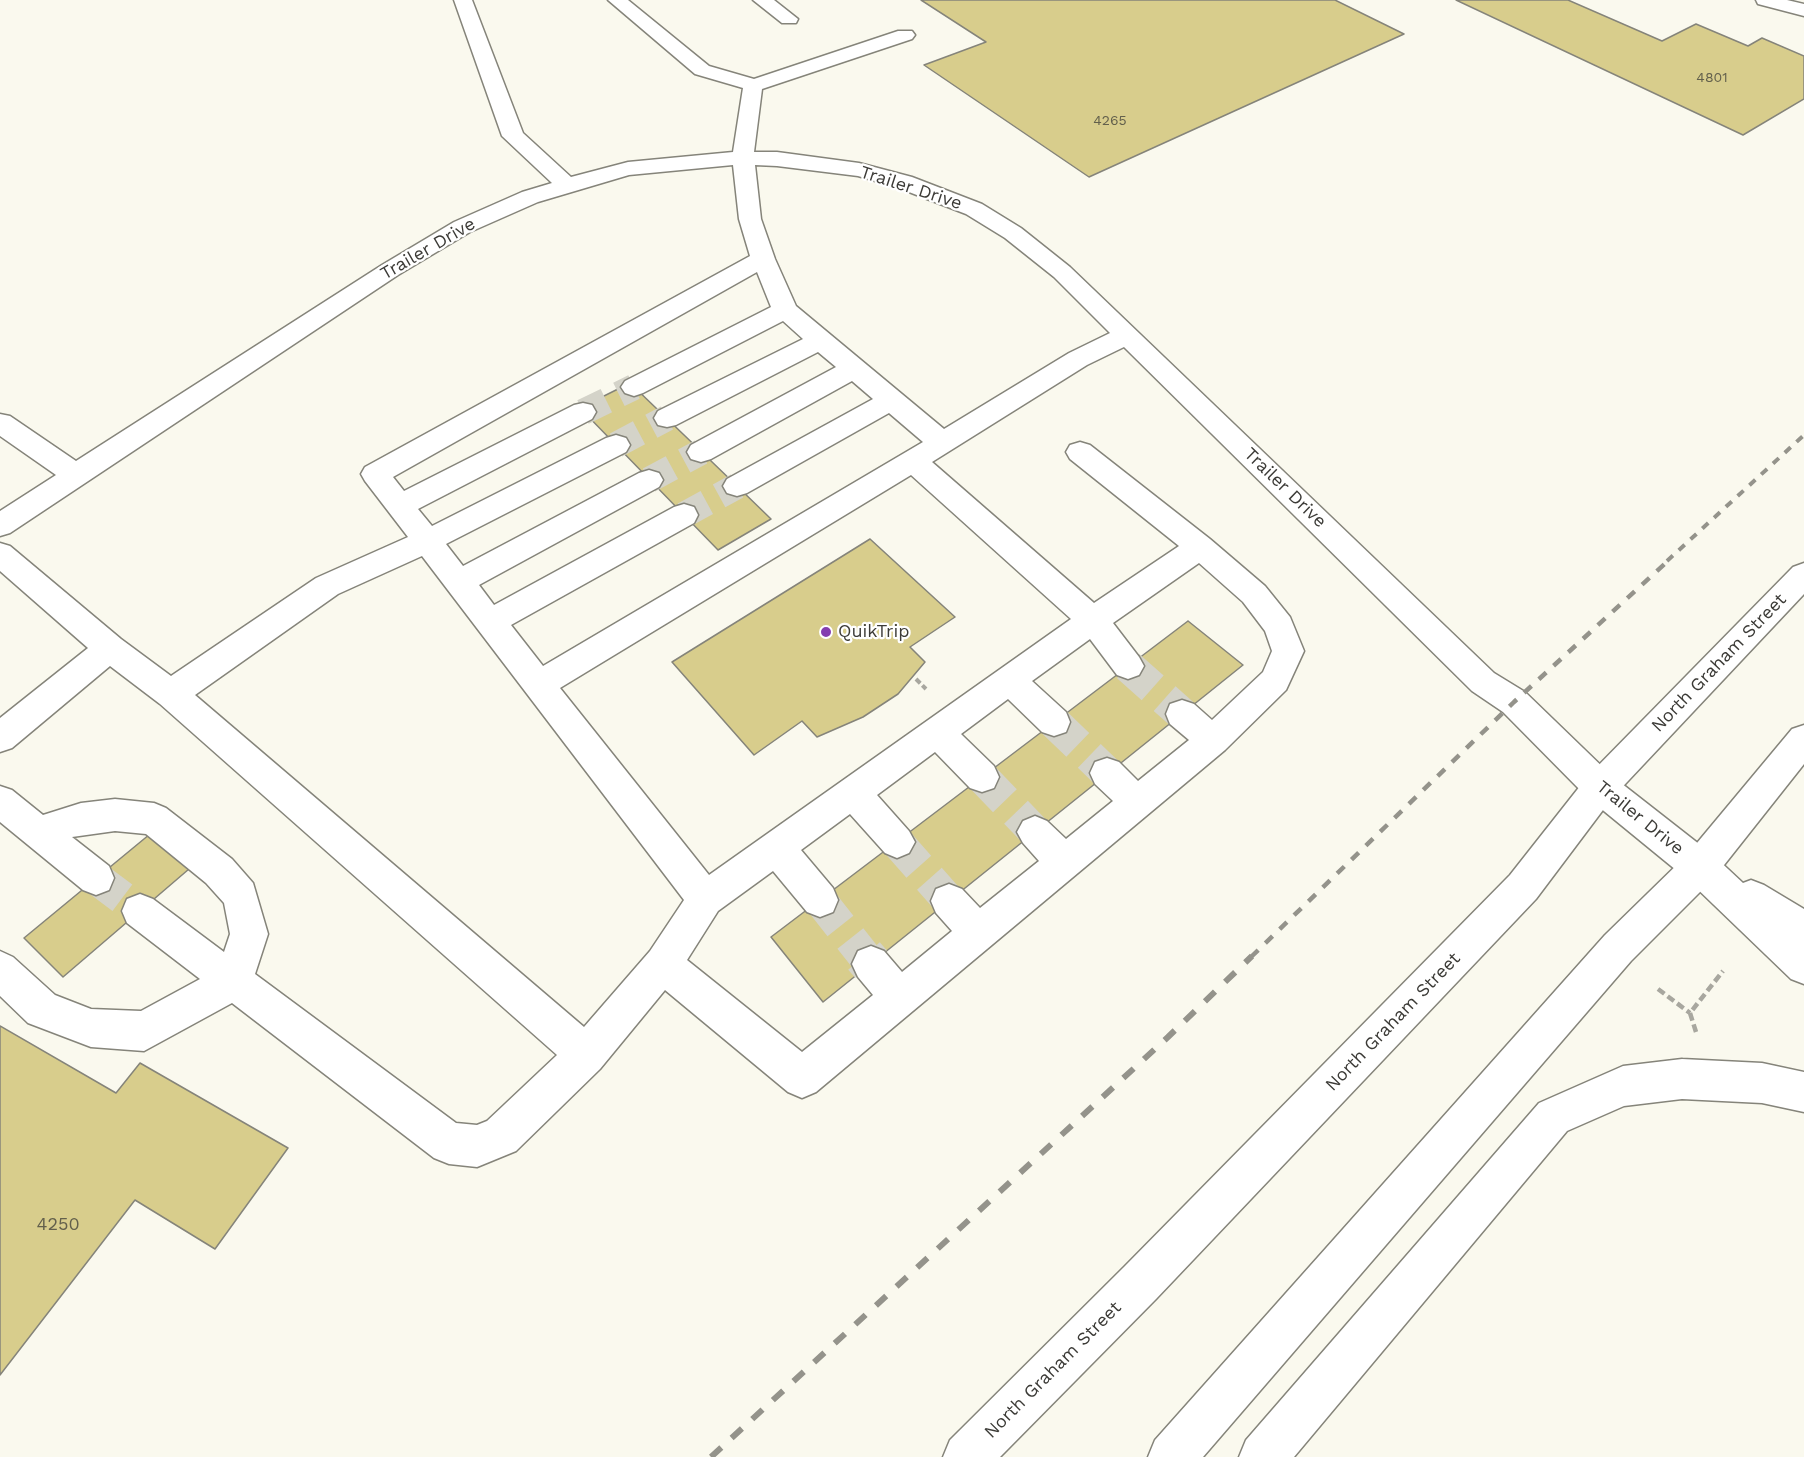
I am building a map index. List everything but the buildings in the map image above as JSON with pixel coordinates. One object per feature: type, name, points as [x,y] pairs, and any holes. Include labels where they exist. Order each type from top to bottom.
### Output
[{"type":"main road","points":[[463,0],[513,136],[567,184]]},
{"type":"main road","points":[[617,0],[702,70],[754,85],[905,35]]},
{"type":"main road","points":[[762,0],[789,20]]},
{"type":"main road","points":[[1764,0],[1804,10]]},
{"type":"main road","points":[[754,85],[750,94],[742,158],[750,219],[763,259],[786,310],[942,443]]},
{"type":"main road","name":"Trailer Drive","points":[[0,525],[390,270],[462,227],[530,197],[567,184],[661,164],[742,158],[817,163],[859,170],[913,185],[974,209],[1013,233],[1062,272],[1483,682],[1514,702],[1600,787],[1700,867]]},
{"type":"main road","points":[[705,899],[375,474],[763,259]]},
{"type":"main road","points":[[634,387],[786,310]]},
{"type":"main road","points":[[538,685],[913,461],[1078,359],[1127,335]]},
{"type":"main road","points":[[667,418],[821,340]]},
{"type":"main road","points":[[701,452],[855,368]]},
{"type":"main road","points":[[737,486],[891,400]]},
{"type":"main road","points":[[399,506],[583,412]]},
{"type":"main road","points":[[0,423],[76,475]]},
{"type":"main road","points":[[171,694],[272,621],[327,586],[427,542],[616,445]]},
{"type":"main road","points":[[663,964],[802,1078],[1213,740],[1275,681],[1288,651],[1279,626],[1254,594],[1080,452]]},
{"type":"main road","points":[[913,461],[1094,620],[1128,666]]},
{"type":"main road","points":[[459,582],[649,480]]},
{"type":"main road","points":[[490,622],[684,515]]},
{"type":"main road","points":[[140,911],[449,1143],[477,1146],[501,1136],[586,1055],[663,964],[705,899],[1009,680],[1200,548]]},
{"type":"main road","points":[[0,554],[110,648],[171,694],[586,1055]]},
{"type":"main road","name":"North Graham Street","points":[[967,1457],[1140,1283],[1523,887],[1600,787],[1804,575]]},
{"type":"main road","points":[[0,738],[110,648]]},
{"type":"main road","points":[[1009,680],[1054,722]]},
{"type":"main road","points":[[1182,714],[1213,740]]},
{"type":"main road","points":[[937,732],[982,777]]},
{"type":"main road","points":[[1172,1457],[1618,948],[1700,867],[1804,739]]},
{"type":"main road","points":[[1107,773],[1137,802]]},
{"type":"main road","points":[[853,793],[897,842]]},
{"type":"main road","points":[[0,801],[96,878]]},
{"type":"main road","points":[[0,970],[42,1009],[91,1028],[144,1030],[233,982],[249,934],[240,895],[219,871],[154,819],[115,815],[81,819],[38,832]]},
{"type":"main road","points":[[1035,832],[1064,862]]},
{"type":"main road","points":[[777,848],[820,900]]},
{"type":"main road","points":[[1700,867],[1804,929]]},
{"type":"main road","points":[[1700,867],[1804,966]]},
{"type":"main road","points":[[949,901],[978,932]]},
{"type":"main road","points":[[871,964],[899,998]]},
{"type":"main road","points":[[1263,1457],[1553,1117],[1623,1086],[1682,1079],[1762,1083],[1804,1092]]},
{"type":"path","points":[[1690,1013],[1723,971]]},
{"type":"path","points":[[1658,989],[1690,1013],[1699,1041]]},
{"type":"tunnel","points":[[583,412],[634,387]]},
{"type":"tunnel","points":[[616,445],[667,418]]},
{"type":"tunnel","points":[[649,480],[701,452]]},
{"type":"tunnel","points":[[684,515],[737,486]]},
{"type":"tunnel","points":[[1128,666],[1182,714]]},
{"type":"tunnel","points":[[1054,722],[1107,773]]},
{"type":"tunnel","points":[[982,777],[1035,832]]},
{"type":"tunnel","points":[[897,842],[949,901]]},
{"type":"tunnel","points":[[96,878],[140,911]]},
{"type":"tunnel","points":[[820,900],[865,957]]},
{"type":"tunnel","points":[[864,956],[871,964]]},
{"type":"railway","points":[[1667,561],[1804,435]]},
{"type":"railway","points":[[1251,957],[1514,702],[1669,560]]},
{"type":"railway","points":[[711,1457],[1168,1037],[1252,956]]},
{"type":"place","name":"QuikTrip","points":[[826,632]]}]
